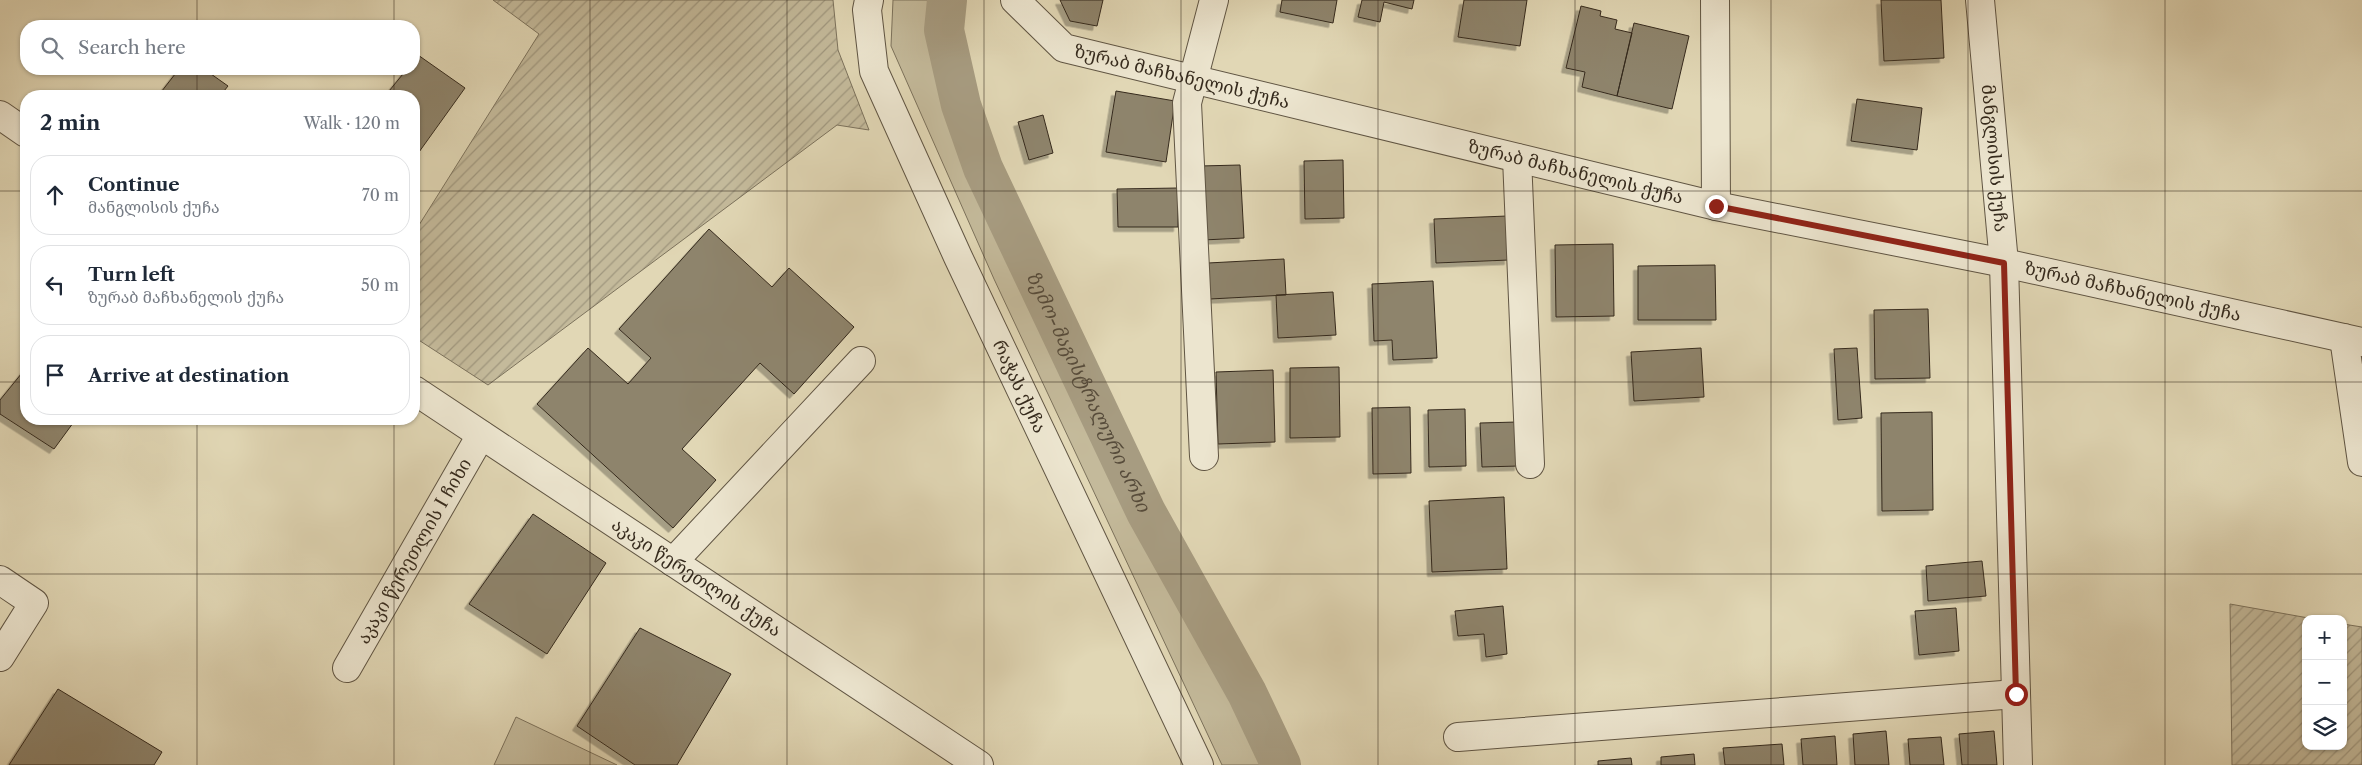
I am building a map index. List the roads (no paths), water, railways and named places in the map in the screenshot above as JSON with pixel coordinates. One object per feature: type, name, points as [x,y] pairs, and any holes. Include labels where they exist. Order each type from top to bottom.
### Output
[{"type":"street","name":"რაჭას ქუჩა","points":[[869,0],[867,10],[874,71],[958,257],[1199,765]]},
{"type":"street","name":"ზურაბ მაჩხანელის ქუჩა","points":[[1015,0],[1064,48],[1716,206],[2004,263],[2353,340]]},
{"type":"street","points":[[1204,456],[1187,103],[1214,0]]},
{"type":"street","points":[[1715,0],[1716,206]]},
{"type":"street","name":"მანგლისის ქუჩა","points":[[1980,0],[2004,263],[2018,765]]},
{"type":"street","points":[[0,115],[20,129]]},
{"type":"street","points":[[1517,158],[1530,464]]},
{"type":"street","points":[[2353,340],[2362,462]]},
{"type":"street","points":[[673,562],[861,361]]},
{"type":"street","name":"აკაკი წერეთლის ქუჩა","points":[[420,394],[979,765]]},
{"type":"street","name":"აკაკი წერეთლის I ჩიხი","points":[[347,668],[481,435]]},
{"type":"street","points":[[0,580],[34,603],[0,656]]},
{"type":"street","points":[[1458,737],[2016,694]]},
{"type":"waterway","name":"ზემო-მაგისტრალური არხი","points":[[947,0],[944,30],[961,105],[983,168],[1146,512],[1247,693],[1281,765]]}]
